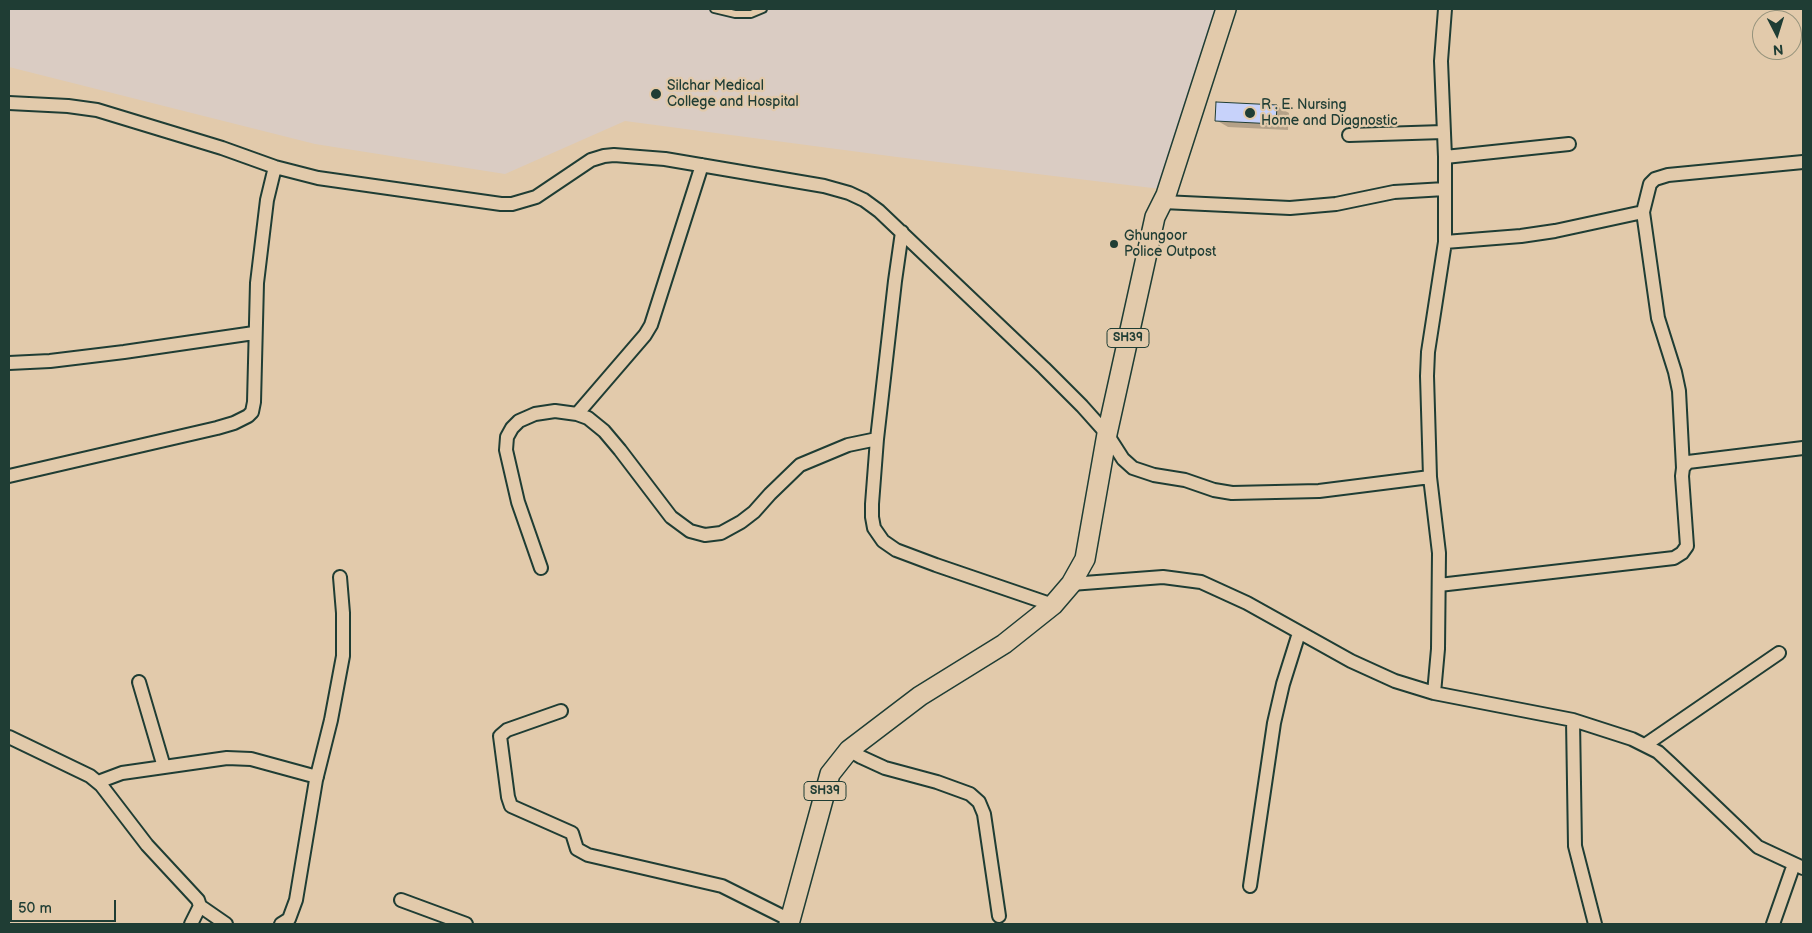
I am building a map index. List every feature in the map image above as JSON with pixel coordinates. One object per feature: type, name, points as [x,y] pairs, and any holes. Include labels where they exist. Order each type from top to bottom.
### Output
[{"type":"main road","name":"SH39","points":[[789,922],[830,774],[849,750],[920,696],[1004,644],[1053,605],[1071,584],[1085,559],[1107,434],[1155,217],[1163,202],[1226,9]]},
{"type":"street","points":[[1434,693],[1438,649],[1439,585],[1438,531],[1430,477],[1428,352],[1445,242],[1445,158],[1441,61],[1445,9]]},
{"type":"street","points":[[9,103],[68,106],[97,110],[222,148],[275,167],[318,178],[506,204],[536,198],[591,160],[604,156],[630,156],[702,165],[824,186],[849,193],[879,210],[1044,368],[1107,434],[1123,460],[1133,468],[1154,475],[1185,480],[1214,490],[1232,493],[1320,491],[1430,477]]},
{"type":"street","points":[[1349,135],[1443,132]]},
{"type":"street","points":[[1445,158],[1569,144]]},
{"type":"street","points":[[1439,585],[1674,558],[1682,553],[1687,546],[1679,391],[1658,318],[1644,212],[1650,184],[1655,179],[1662,177],[1803,162]]},
{"type":"street","points":[[577,414],[645,335],[651,325],[702,165]]},
{"type":"street","points":[[9,476],[217,428],[244,419],[252,412],[254,402],[254,333],[257,283],[267,200],[275,167]]},
{"type":"street","points":[[1163,202],[1290,208],[1336,204],[1394,192],[1445,188]]},
{"type":"street","points":[[1445,242],[1521,236],[1555,231],[1644,212]]},
{"type":"street","points":[[902,232],[877,439],[872,518],[874,528],[883,541],[896,550],[1053,605]]},
{"type":"street","points":[[9,363],[50,361],[124,352],[254,333]]},
{"type":"street","points":[[541,568],[518,502],[506,450],[507,437],[512,428],[519,421],[535,414],[555,411],[577,414],[588,418],[604,432],[671,517],[690,530],[705,535],[721,533],[741,522],[754,512],[800,465],[848,445],[877,439]]},
{"type":"street","points":[[1683,468],[1688,462],[1803,448]]},
{"type":"street","points":[[281,924],[289,919],[296,900],[317,777],[331,720],[342,656],[343,612],[340,577]]},
{"type":"street","points":[[1071,584],[1163,577],[1201,582],[1247,603],[1299,633],[1395,681],[1434,693],[1573,720],[1645,745],[1658,752],[1750,841],[1768,853],[1799,866],[1773,924]]},
{"type":"street","points":[[1250,886],[1274,723],[1283,684],[1299,633]]},
{"type":"street","points":[[1645,745],[1779,653]]},
{"type":"street","points":[[139,682],[164,766]]},
{"type":"street","points":[[561,712],[507,730],[500,736],[508,797],[511,806],[572,833],[577,849],[588,855],[722,886],[789,922]]},
{"type":"street","points":[[1573,720],[1575,846],[1595,924]]},
{"type":"street","points":[[9,737],[90,776],[98,782],[147,846],[198,900],[200,906],[226,924]]},
{"type":"street","points":[[849,750],[884,768],[937,782],[970,794],[979,802],[984,814],[999,916]]},
{"type":"street","points":[[98,782],[115,775],[164,766],[227,758],[251,759],[317,777]]},
{"type":"street","points":[[401,900],[466,924]]},
{"type":"street","points":[[191,924],[200,906]]},
{"type":"lane","points":[[714,9],[735,14],[751,14],[763,9]]},
{"type":"shaded area","name":"Silchar Medical College and Hospital","points":[[9,9],[1218,9],[1169,190],[625,121],[505,174],[315,144],[9,67]]},
{"type":"building","points":[[1216,102],[1277,105],[1276,124],[1215,121]]},
{"type":"place","name":"Silchar Medical College and Hospital","points":[[656,94]]},
{"type":"place","name":"R . E. Nursing Home and Diagnostic","points":[[1250,113]]},
{"type":"place","name":"Ghungoor Police Outpost","points":[[1114,244]]}]
